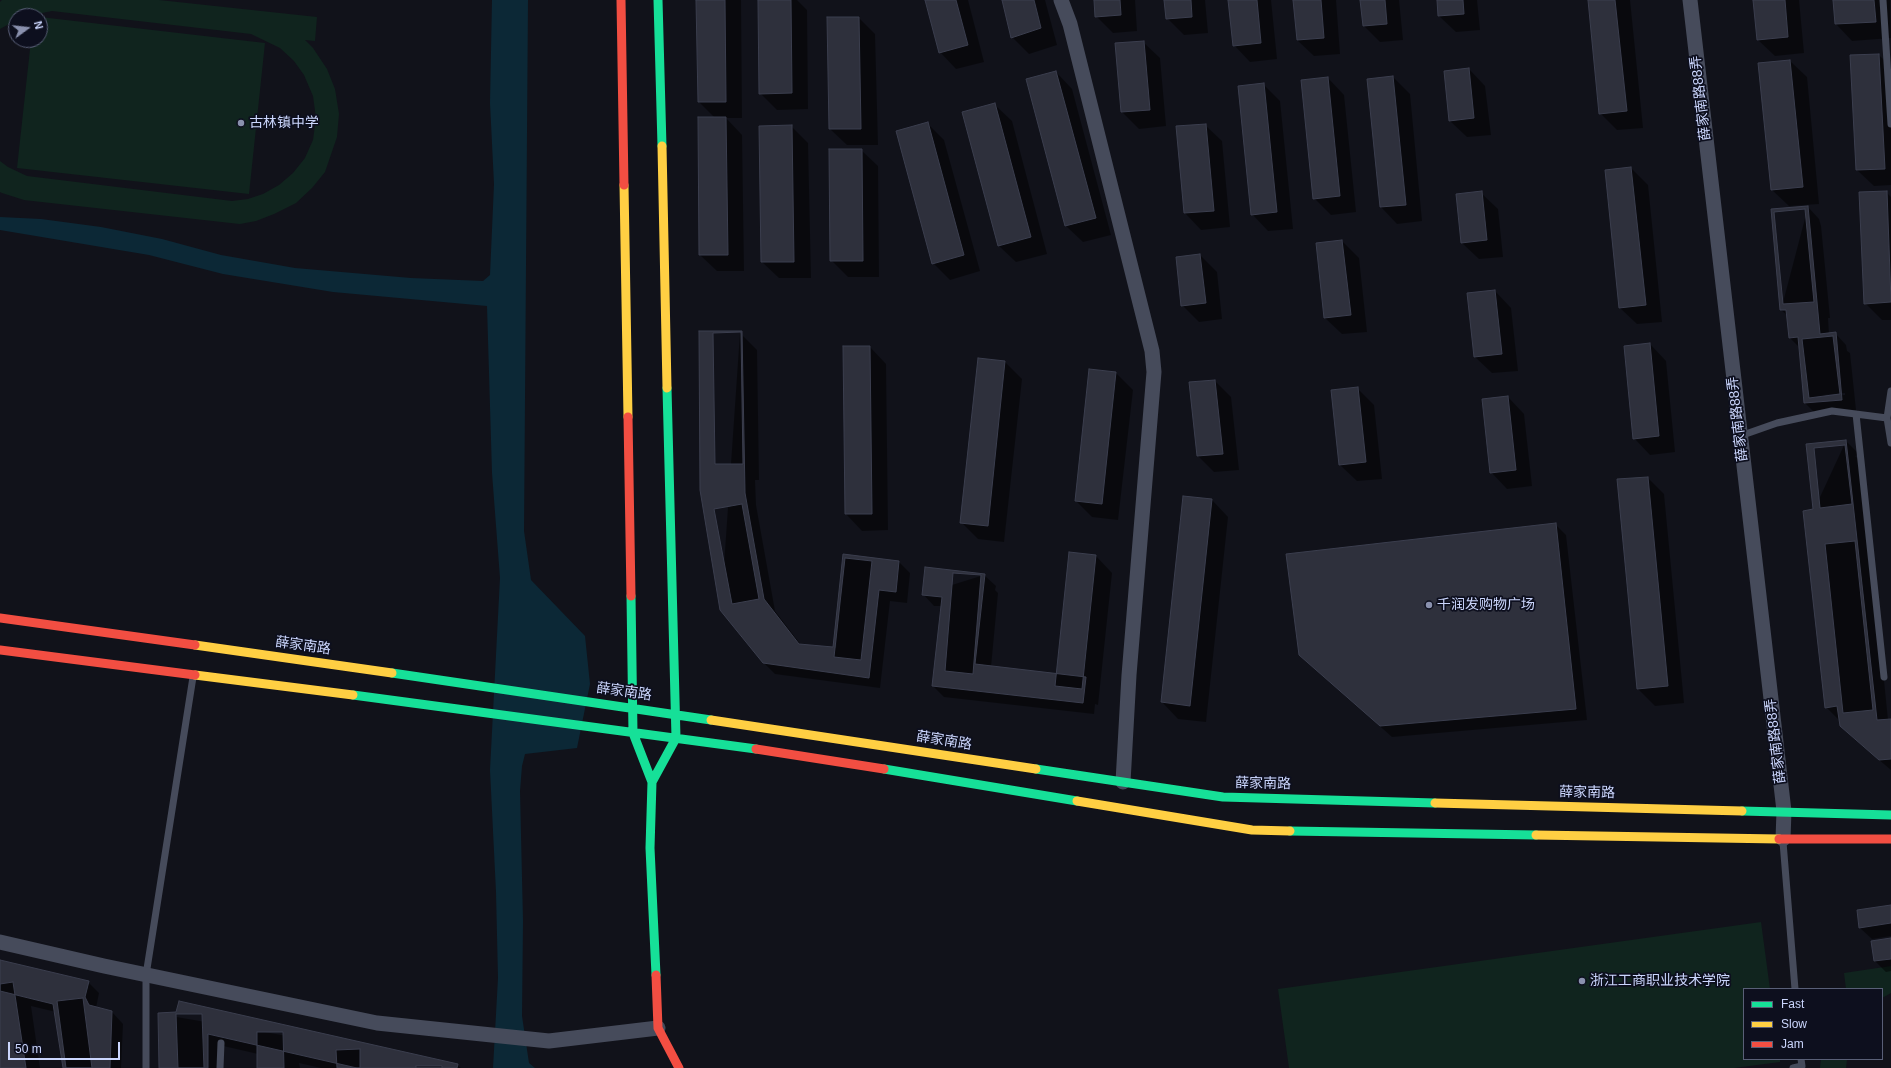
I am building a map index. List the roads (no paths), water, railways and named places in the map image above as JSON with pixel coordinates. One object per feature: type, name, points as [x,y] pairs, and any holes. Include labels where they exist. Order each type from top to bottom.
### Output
[{"type":"main road","points":[[621,0],[633,733],[652,782],[650,848],[658,1028],[679,1068]]},
{"type":"main road","points":[[652,782],[676,738],[658,0]]},
{"type":"main road","name":"薛家南路","points":[[0,618],[466,683],[1223,797],[1891,815]]},
{"type":"main road","points":[[0,650],[465,709],[781,752],[1252,830],[1783,839],[1891,839]]},
{"type":"street","points":[[1061,0],[1070,24],[1152,350],[1154,372],[1129,675],[1123,782]]},
{"type":"street","name":"薛家南路88弄","points":[[1690,0],[1784,812],[1783,839]]},
{"type":"street","points":[[0,942],[146,975],[377,1023],[549,1041],[658,1028]]},
{"type":"lane","points":[[1883,0],[1891,124]]},
{"type":"lane","points":[[1891,391],[1887,418],[1891,443]]},
{"type":"lane","points":[[1740,436],[1777,423],[1832,411],[1887,418]]},
{"type":"lane","points":[[1856,414],[1884,677]]},
{"type":"lane","points":[[146,1068],[146,975],[194,674]]},
{"type":"lane","points":[[1783,839],[1795,988]]},
{"type":"lane","points":[[220,1068],[221,1043]]},
{"type":"lane","points":[[1793,1068],[1802,1064]]},
{"type":"water","points":[[492,0],[528,0],[524,531],[531,580],[585,636],[590,684],[577,748],[525,754],[522,766],[520,791],[523,921],[522,1016],[529,1063],[535,1068],[493,1068],[498,978],[496,892],[490,770],[500,578],[492,473],[487,306],[333,292],[223,274],[149,255],[0,230],[0,217],[41,219],[101,227],[162,239],[221,255],[295,268],[411,278],[483,281],[490,275],[494,184],[490,103]]},
{"type":"place","name":"古林镇中学","points":[[241,123]]},
{"type":"place","name":"千润发购物广场","points":[[1429,605]]},
{"type":"place","name":"浙江工商职业技术学院","points":[[1582,981]]}]
